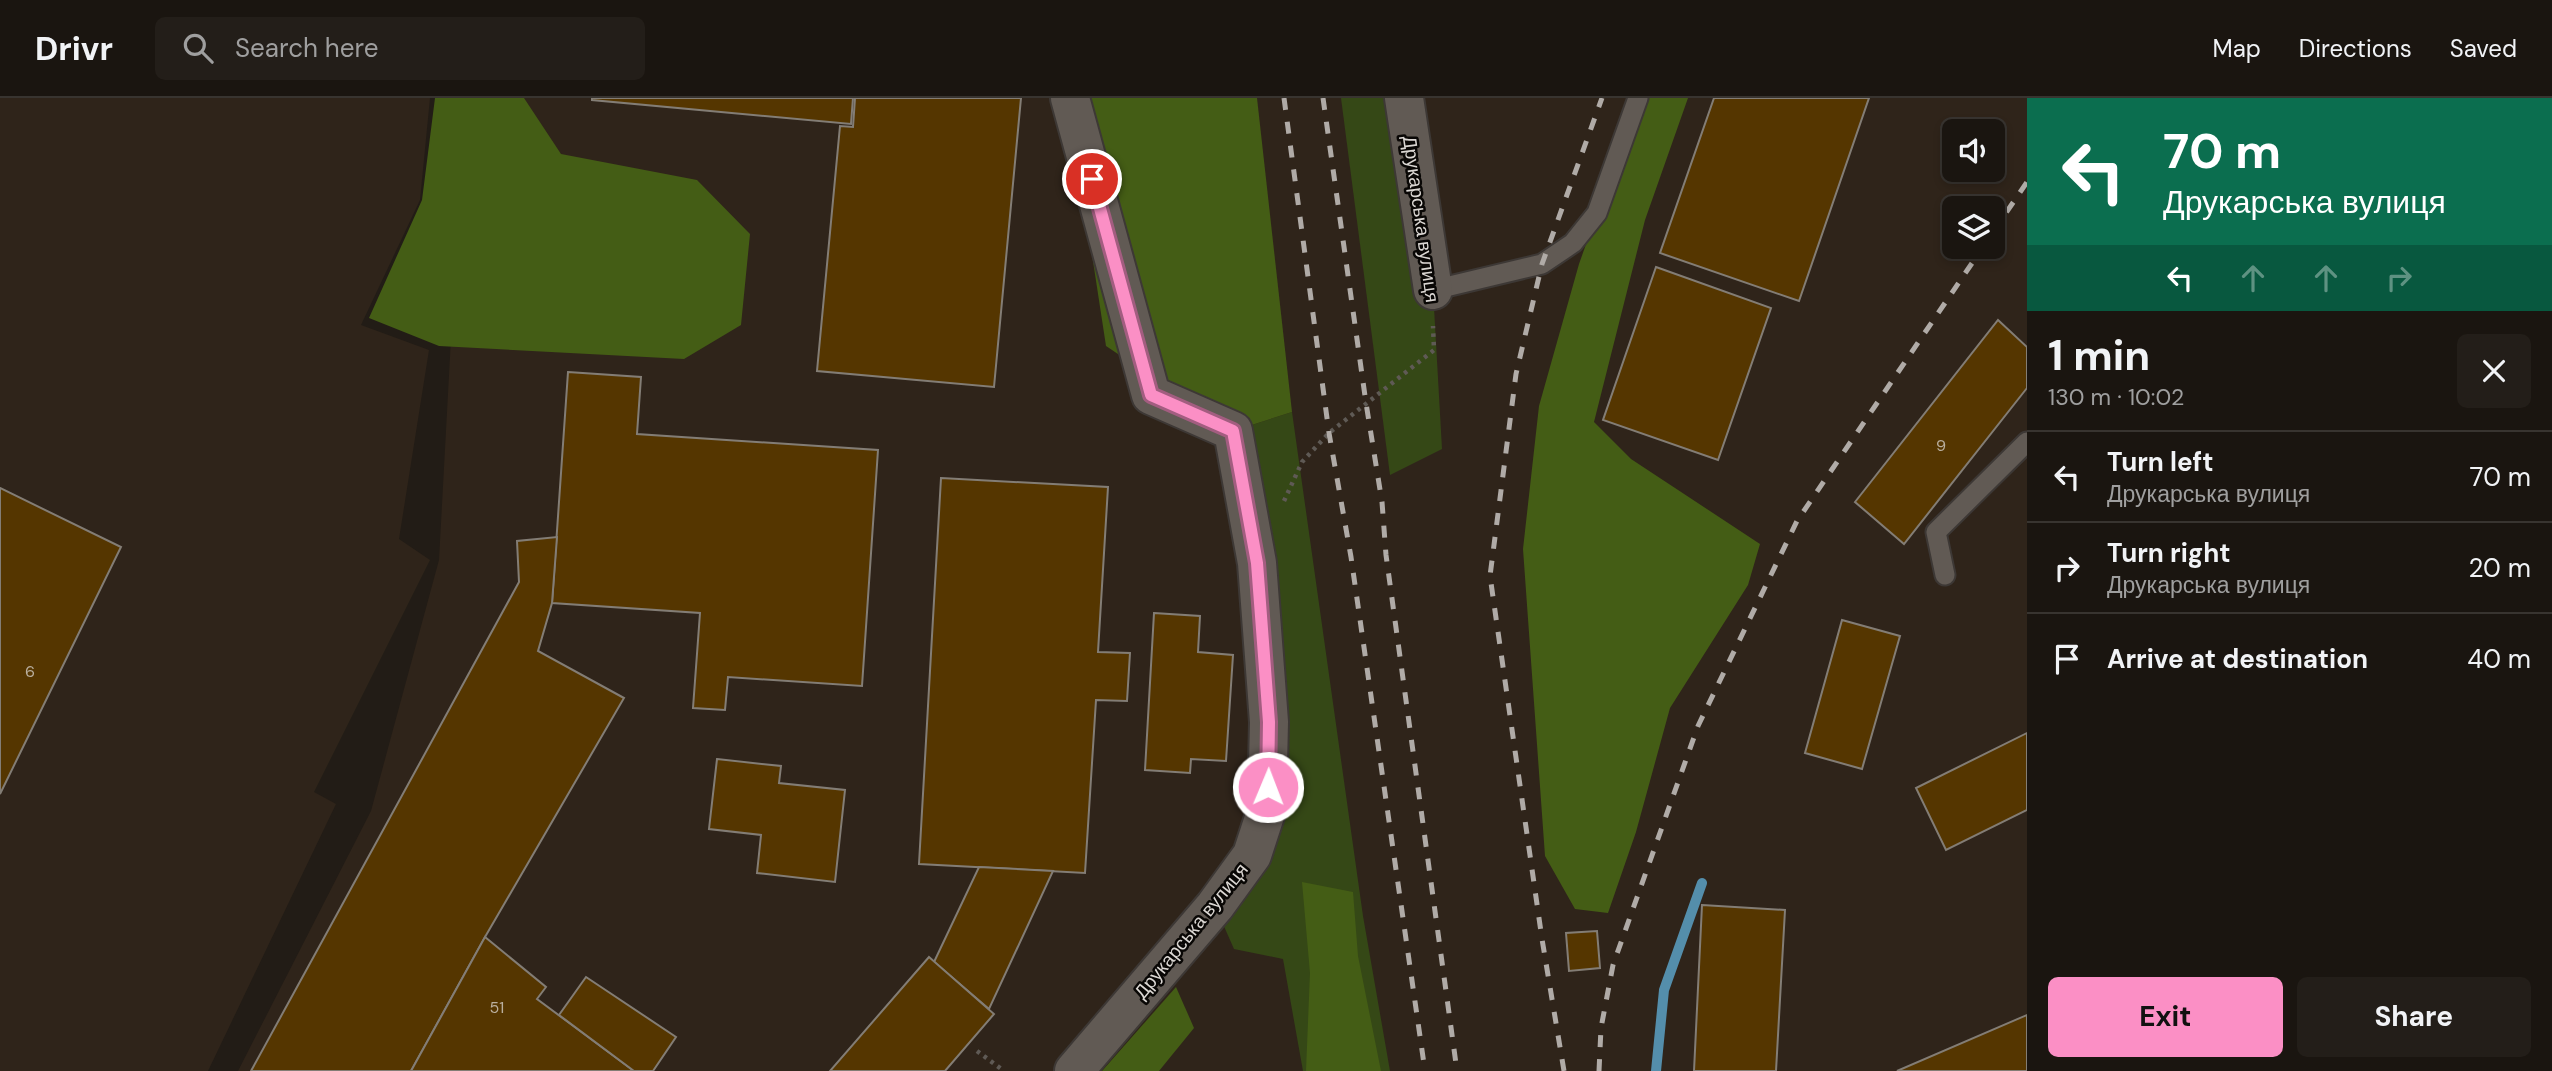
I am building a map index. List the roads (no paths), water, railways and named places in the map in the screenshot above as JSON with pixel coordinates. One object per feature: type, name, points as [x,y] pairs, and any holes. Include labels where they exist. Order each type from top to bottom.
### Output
[{"type":"street","name":"Друкарська вулиця","points":[[1070,98],[1151,395],[1233,431],[1257,563],[1269,722],[1268,809],[1252,855],[1215,906],[1074,1071]]},
{"type":"street","name":"Друкарська вулиця","points":[[1404,98],[1433,289]]},
{"type":"lane","points":[[1433,289],[1542,264],[1573,243],[1597,213],[1638,98]]},
{"type":"lane","points":[[1945,575],[1936,531],[2027,442]]},
{"type":"waterway","points":[[1656,1071],[1664,990],[1702,883]]},
{"type":"railway","points":[[1284,98],[1329,433],[1351,557],[1425,1071]]},
{"type":"railway","points":[[1323,98],[1382,502],[1386,555],[1457,1071]]},
{"type":"railway","points":[[1564,1071],[1542,939],[1490,576],[1516,374],[1542,264],[1602,98]]},
{"type":"railway","points":[[2005,214],[2027,182]]},
{"type":"railway","points":[[1599,1071],[1601,1028],[1613,965],[1698,726],[1797,521],[1975,259]]}]
